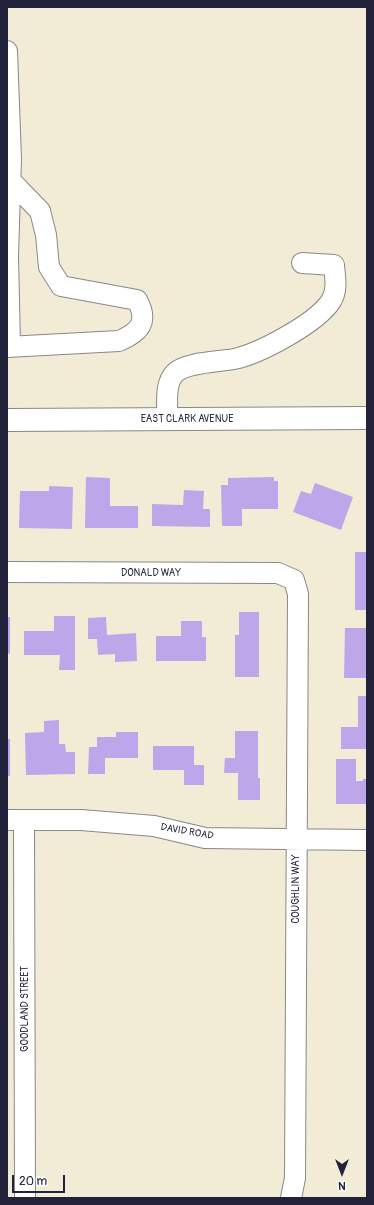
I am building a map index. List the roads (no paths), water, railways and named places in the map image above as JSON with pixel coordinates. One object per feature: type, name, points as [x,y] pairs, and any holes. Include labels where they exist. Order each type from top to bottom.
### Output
[{"type":"main road","name":"EAST CLARK AVENUE","points":[[7,420],[367,418]]},
{"type":"street","points":[[7,51],[11,180],[8,256],[8,347],[119,341],[133,335],[141,327],[142,310],[137,300],[61,286],[49,267],[46,235],[40,211],[11,180]]},
{"type":"street","points":[[168,419],[168,384],[175,372],[189,366],[235,359],[261,350],[283,340],[324,310],[332,300],[336,288],[334,265],[302,263]]},
{"type":"street","name":"DONALD WAY","points":[[7,572],[278,574],[294,580]]},
{"type":"street","name":"COUGHLIN WAY","points":[[291,1198],[295,1178],[298,594],[294,580]]},
{"type":"street","name":"DAVID ROAD","points":[[16,820],[81,820],[154,826],[205,838],[367,840]]},
{"type":"street","name":"GOODLAND STREET","points":[[16,820],[25,1198]]}]
